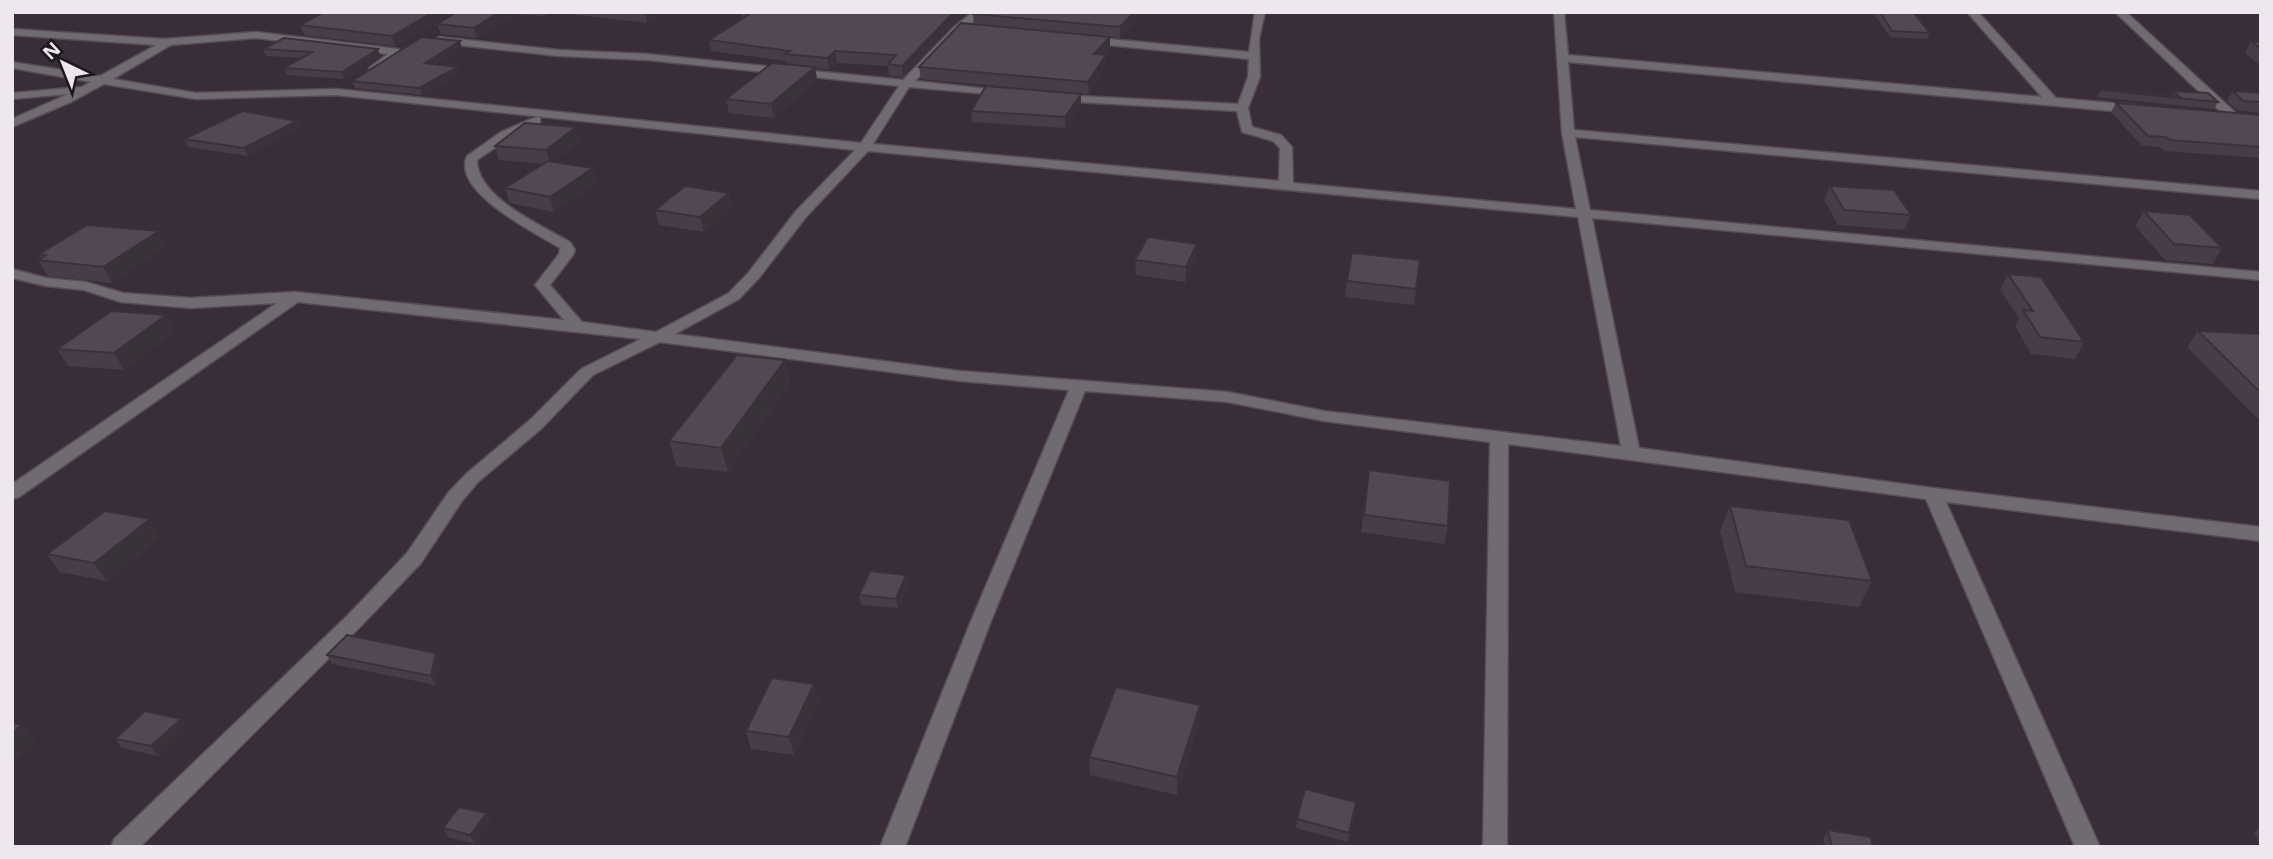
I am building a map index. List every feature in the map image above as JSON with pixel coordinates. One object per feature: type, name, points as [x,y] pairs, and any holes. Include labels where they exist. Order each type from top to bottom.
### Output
[{"type":"street","points":[[123,847],[414,558],[455,497],[472,478],[536,424],[587,372],[734,296],[754,275],[801,214],[865,147],[905,85],[958,29],[980,12]]},
{"type":"street","points":[[1260,12],[1254,40],[1254,77],[1242,108],[1245,129],[1276,138],[1286,147],[1286,187]]},
{"type":"street","points":[[1559,12],[1568,132],[1631,453]]},
{"type":"street","points":[[1972,12],[2053,102]]},
{"type":"street","points":[[2120,12],[2233,117]]},
{"type":"street","points":[[958,29],[971,30]]},
{"type":"street","points":[[12,32],[109,40],[287,37],[398,51]]},
{"type":"street","points":[[432,33],[559,54],[646,57],[1014,95]]},
{"type":"street","points":[[1079,40],[1255,56]]},
{"type":"street","points":[[12,123],[104,80],[170,41]]},
{"type":"street","points":[[337,92],[411,45]]},
{"type":"street","points":[[1564,58],[2150,110]]},
{"type":"street","points":[[12,65],[196,96],[337,92],[865,147],[2261,276]]},
{"type":"street","points":[[12,96],[86,89]]},
{"type":"street","points":[[1041,97],[1242,108]]},
{"type":"street","points":[[2206,114],[2247,118]]},
{"type":"street","points":[[549,116],[491,144],[471,159],[470,164],[472,174],[498,206],[512,217],[565,245],[568,250],[566,255],[542,285],[577,326]]},
{"type":"street","points":[[1568,132],[2261,195]]},
{"type":"street","points":[[12,273],[46,282],[86,286],[121,297],[190,303],[295,298],[577,326],[960,376],[1228,397],[1324,416],[2261,534]]},
{"type":"street","points":[[12,494],[295,298]]},
{"type":"street","points":[[892,847],[981,621],[1079,386]]},
{"type":"street","points":[[1495,847],[1499,437]]},
{"type":"street","points":[[1933,494],[2088,847]]},
{"type":"building","points":[[324,12],[433,12],[392,36],[300,25]]},
{"type":"building","points":[[457,12],[499,12],[474,28],[437,24]]},
{"type":"building","points":[[753,12],[954,12],[902,66],[888,64],[896,55],[835,51],[827,58],[785,54],[790,51],[709,40]]},
{"type":"building","points":[[1134,12],[1120,27],[973,14]]},
{"type":"building","points":[[1880,12],[1913,12],[1930,33],[1892,31]]},
{"type":"building","points":[[961,23],[1110,37],[1094,54],[1106,55],[1088,82],[919,67]]},
{"type":"building","points":[[422,37],[460,41],[425,63],[458,67],[419,88],[352,81]]},
{"type":"building","points":[[284,38],[378,49],[342,72],[284,68],[312,52],[263,49]]},
{"type":"building","points":[[2251,41],[2261,42],[2261,49]]},
{"type":"building","points":[[772,63],[815,67],[771,104],[726,99]]},
{"type":"building","points":[[986,86],[1081,94],[1065,117],[971,111]]},
{"type":"building","points":[[2101,90],[2179,96],[2174,91],[2208,93],[2218,102]]},
{"type":"building","points":[[2233,91],[2261,93],[2261,102],[2243,101]]},
{"type":"building","points":[[2116,103],[2261,115],[2261,147],[2148,136]]},
{"type":"building","points":[[243,111],[297,121],[244,148],[184,139]]},
{"type":"building","points":[[525,123],[576,127],[546,150],[495,146]]},
{"type":"building","points":[[548,161],[593,168],[550,197],[505,188]]},
{"type":"building","points":[[685,186],[729,193],[700,217],[655,210]]},
{"type":"building","points":[[1830,186],[1894,190],[1911,215],[1844,210]]},
{"type":"building","points":[[2144,211],[2190,215],[2222,248],[2174,244]]},
{"type":"building","points":[[87,225],[159,231],[103,267],[38,260],[46,255],[39,254]]},
{"type":"building","points":[[1148,237],[1197,244],[1186,267],[1135,260]]},
{"type":"building","points":[[1352,253],[1420,260],[1416,289],[1347,281]]},
{"type":"building","points":[[2008,274],[2041,277],[2084,342],[2040,337],[2023,310],[2033,311]]},
{"type":"building","points":[[112,311],[166,315],[114,353],[57,349]]},
{"type":"building","points":[[2198,331],[2261,334],[2261,393]]},
{"type":"building","points":[[737,355],[785,360],[721,448],[669,441]]},
{"type":"building","points":[[1369,470],[1450,481],[1448,526],[1364,515]]},
{"type":"building","points":[[1730,506],[1849,520],[1872,581],[1746,566]]},
{"type":"building","points":[[105,511],[150,519],[94,563],[47,554]]},
{"type":"building","points":[[870,571],[906,575],[896,599],[859,595]]},
{"type":"building","points":[[347,635],[436,653],[431,676],[327,655]]},
{"type":"building","points":[[772,678],[814,684],[789,737],[746,731]]},
{"type":"building","points":[[1116,687],[1200,705],[1177,777],[1089,757]]},
{"type":"building","points":[[145,711],[181,719],[151,746],[115,739]]},
{"type":"building","points":[[12,723],[22,725],[12,733]]},
{"type":"building","points":[[1305,789],[1356,802],[1349,833],[1297,819]]},
{"type":"building","points":[[459,807],[487,813],[470,835],[443,828]]},
{"type":"building","points":[[1828,830],[1871,837],[1873,847],[1832,847]]}]
